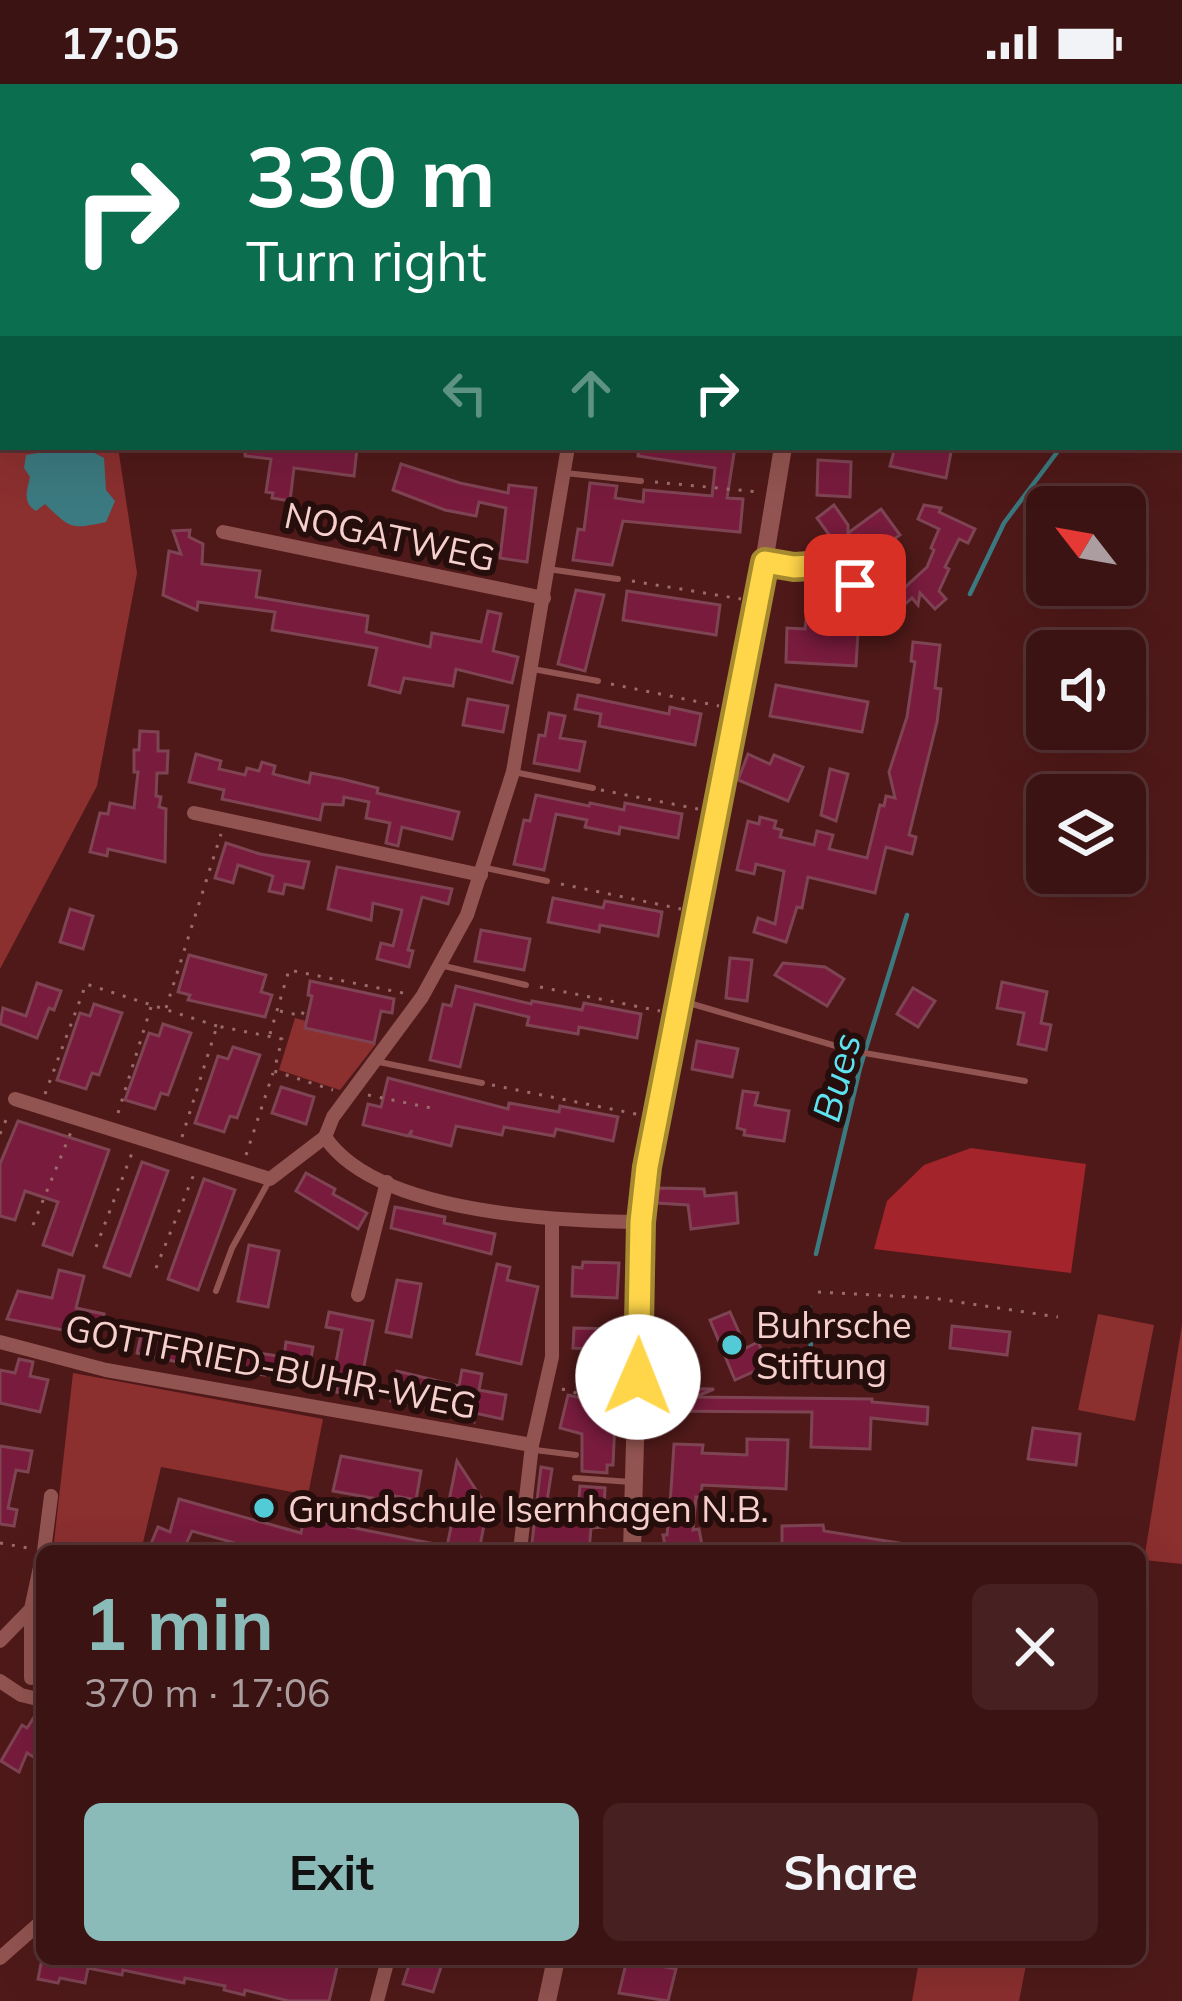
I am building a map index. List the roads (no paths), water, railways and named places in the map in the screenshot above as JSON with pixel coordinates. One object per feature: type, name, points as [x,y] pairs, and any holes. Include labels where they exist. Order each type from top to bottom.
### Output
[{"type":"main road","points":[[632,1545],[641,1222],[655,1118],[739,710],[783,450]]},
{"type":"main road","points":[[547,2001],[555,1965]]},
{"type":"street","points":[[15,1099],[270,1179],[325,1137],[332,1117],[422,997],[466,915],[482,871],[513,772],[568,450]]},
{"type":"street","name":"NOGATWEG","points":[[223,532],[544,598]]},
{"type":"street","points":[[194,813],[482,871]]},
{"type":"street","points":[[325,1137],[337,1154],[388,1182],[482,1210],[552,1221],[641,1222]]},
{"type":"street","points":[[358,1295],[388,1182]]},
{"type":"street","points":[[521,1545],[532,1448],[552,1357],[552,1221]]},
{"type":"street","name":"GOTTFRIED-BUHR-WEG","points":[[0,1342],[106,1370],[532,1448]]},
{"type":"street","points":[[43,1545],[51,1496]]},
{"type":"street","points":[[31,1678],[36,1587]]},
{"type":"street","points":[[0,1641],[32,1609]]},
{"type":"street","points":[[0,1681],[36,1699]]},
{"type":"street","points":[[0,1958],[36,1926]]},
{"type":"street","points":[[377,2001],[386,1965]]},
{"type":"lane","points":[[566,472],[641,481]]},
{"type":"lane","points":[[765,562],[827,565],[864,586],[884,581],[903,568]]},
{"type":"lane","points":[[548,569],[618,579]]},
{"type":"lane","points":[[533,669],[598,681]]},
{"type":"lane","points":[[513,772],[592,788]]},
{"type":"lane","points":[[482,871],[548,881]]},
{"type":"lane","points":[[440,966],[526,985]]},
{"type":"lane","points":[[677,1007],[860,1052],[1025,1081]]},
{"type":"lane","points":[[374,1061],[482,1083]]},
{"type":"lane","points":[[216,1292],[232,1248],[270,1179]]},
{"type":"lane","points":[[532,1448],[576,1455]]},
{"type":"lane","points":[[575,1478],[635,1483]]},
{"type":"water","points":[[89,450],[104,458],[106,490],[115,501],[106,522],[71,525],[45,504],[36,511],[27,496],[26,455]]},
{"type":"waterway","name":"Bues","points":[[970,594],[1004,523],[1059,450]]},
{"type":"waterway","name":"Bues","points":[[816,1254],[860,1068],[907,915]]},
{"type":"waterway","name":"Bues","points":[[810,1308],[811,1362]]},
{"type":"place","name":"Buhrsche Stiftung","points":[[732,1345]]},
{"type":"place","name":"Grundschule Isernhagen N.B.","points":[[264,1508]]}]
